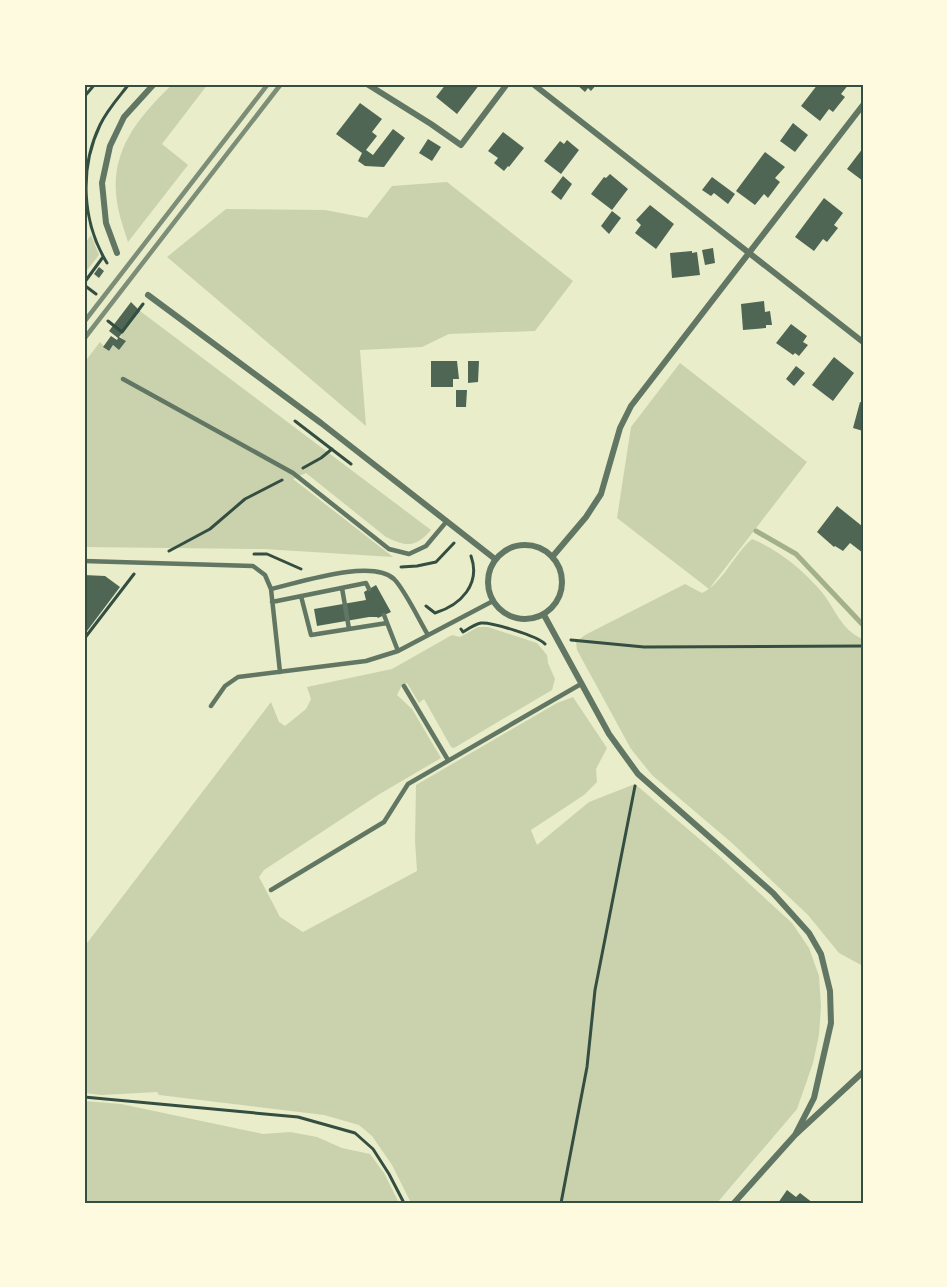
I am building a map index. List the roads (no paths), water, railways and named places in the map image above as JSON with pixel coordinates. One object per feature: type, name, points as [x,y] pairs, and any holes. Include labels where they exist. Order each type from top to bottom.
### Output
[{"type":"street","points":[[117,253],[106,223],[102,183],[110,146],[124,117],[154,84]]},
{"type":"street","points":[[367,84],[461,145],[507,84]]},
{"type":"street","points":[[532,84],[863,342]]},
{"type":"street","points":[[553,556],[586,517],[601,494],[620,428],[631,406],[863,105]]},
{"type":"street","points":[[148,295],[321,423],[495,559]]},
{"type":"street","points":[[523,544],[539,547],[553,556],[562,574],[561,594],[555,606],[544,615],[521,620],[500,610],[493,601],[488,587],[489,572],[495,559],[508,549],[523,544]]},
{"type":"street","points":[[544,615],[609,734],[638,774],[773,893],[809,933],[821,954],[830,991],[831,1023],[814,1098],[795,1135]]},
{"type":"street","points":[[734,1203],[795,1135],[863,1072]]},
{"type":"lane","points":[[123,379],[293,473],[389,549],[409,554],[426,546],[447,521]]},
{"type":"lane","points":[[84,561],[253,566],[265,575],[271,589],[280,672]]},
{"type":"lane","points":[[271,589],[342,572],[368,570],[380,573],[395,580],[428,635]]},
{"type":"lane","points":[[272,602],[366,583],[369,589]]},
{"type":"lane","points":[[342,588],[349,629]]},
{"type":"lane","points":[[301,596],[311,635],[387,623]]},
{"type":"lane","points":[[211,706],[225,686],[238,677],[366,661],[398,651],[493,601]]},
{"type":"lane","points":[[384,615],[398,651]]},
{"type":"lane","points":[[271,890],[384,822],[408,784],[581,684]]},
{"type":"lane","points":[[404,686],[448,760]]},
{"type":"waterway","points":[[756,531],[796,554],[863,625]]},
{"type":"railway","points":[[84,322],[268,84]]},
{"type":"railway","points":[[84,339],[281,84]]}]
